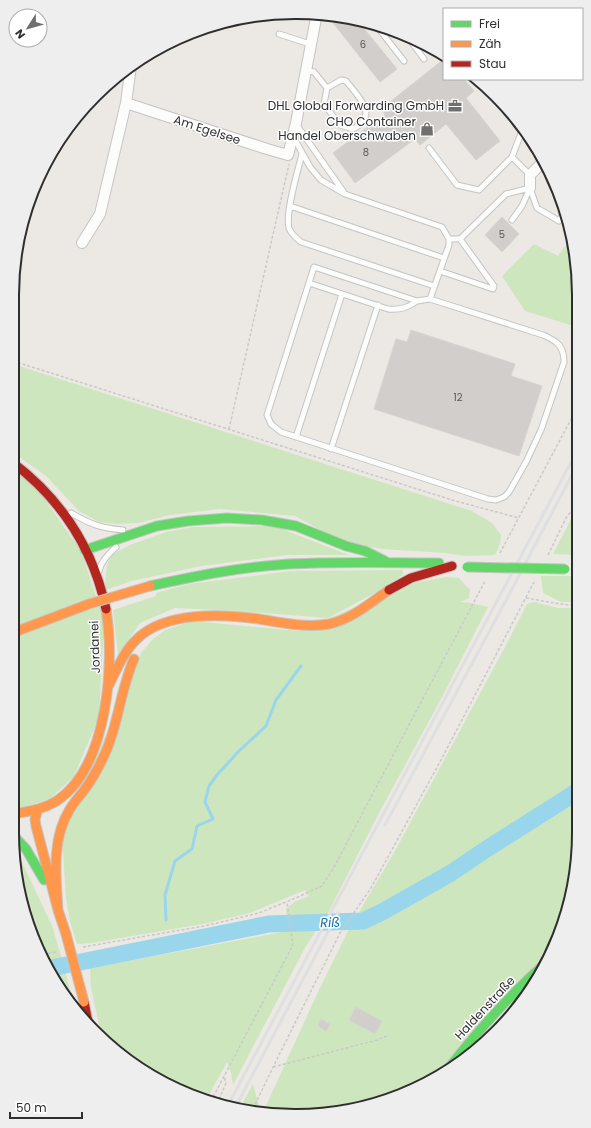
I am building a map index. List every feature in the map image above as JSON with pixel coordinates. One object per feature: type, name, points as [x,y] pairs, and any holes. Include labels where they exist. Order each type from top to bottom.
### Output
[{"type":"main road","name":"Jordanei","points":[[19,467],[38,482],[60,508],[73,527],[85,550],[98,580],[108,619],[109,643],[108,685],[102,721],[94,748],[85,769],[62,797],[47,806],[19,813]]},
{"type":"main road","points":[[85,550],[157,526],[188,520],[227,518],[262,520],[296,526],[346,546],[365,551],[387,563]]},
{"type":"main road","points":[[19,630],[82,607],[150,586],[215,572],[277,565],[439,563],[467,567],[568,569]]},
{"type":"main road","points":[[108,685],[133,642],[150,629],[179,618],[207,615],[252,618],[286,623],[336,623],[356,614],[398,584],[419,575],[452,566]]},
{"type":"main road","points":[[58,910],[56,861],[57,842],[60,832],[71,809],[89,784],[107,750],[114,729],[124,680],[131,664],[138,651],[164,624]]},
{"type":"main road","points":[[38,809],[35,819],[36,826],[86,1013]]},
{"type":"main road","points":[[20,842],[28,851],[58,910]]},
{"type":"main road","name":"Haldenstraße","points":[[458,1056],[475,1034],[533,974]]},
{"type":"street","points":[[289,156],[291,139],[296,124],[315,20]]},
{"type":"street","points":[[82,243],[100,214],[126,103],[130,74]]},
{"type":"street","name":"Am Egelsee","points":[[126,103],[289,156]]},
{"type":"street","points":[[530,188],[530,175],[539,166]]},
{"type":"lane","points":[[382,33],[404,61]]},
{"type":"lane","points":[[279,34],[310,44]]},
{"type":"lane","points":[[414,46],[424,59]]},
{"type":"lane","points":[[306,70],[314,72],[327,88],[324,104],[340,125],[353,129],[365,121],[365,106],[346,81],[341,80],[327,88]]},
{"type":"lane","points":[[296,124],[345,194]]},
{"type":"lane","points":[[429,148],[457,185],[479,190],[512,157],[520,135]]},
{"type":"lane","points":[[291,139],[321,180],[345,194],[442,226],[449,239],[449,245],[430,299]]},
{"type":"lane","points":[[302,154],[290,206],[288,226],[291,233],[301,242],[434,286]]},
{"type":"lane","points":[[512,157],[530,175]]},
{"type":"lane","points":[[449,239],[460,239],[506,194],[530,188]]},
{"type":"lane","points":[[530,188],[537,208],[559,221],[561,218]]},
{"type":"lane","points":[[512,220],[522,206],[530,188]]},
{"type":"lane","points":[[290,206],[444,258]]},
{"type":"lane","points":[[440,271],[493,289],[494,286],[460,239]]},
{"type":"lane","points":[[309,283],[388,309],[399,310],[409,307],[418,301],[430,299],[542,335],[558,344],[564,353],[564,362],[541,430],[526,462],[509,492],[504,497],[496,500],[488,499],[281,432],[271,424],[267,415],[314,267],[418,301]]},
{"type":"lane","points":[[296,437],[342,294]]},
{"type":"lane","points":[[331,448],[378,305]]},
{"type":"lane","points":[[60,508],[88,523],[104,528],[142,530]]},
{"type":"lane","points":[[98,580],[100,567],[107,555],[119,543],[142,530]]},
{"type":"path","points":[[229,429],[289,156]]},
{"type":"path","points":[[19,363],[452,500],[518,518]]},
{"type":"path","points":[[497,559],[572,417]]},
{"type":"path","points":[[548,554],[566,518],[572,510]]},
{"type":"path","points":[[81,948],[204,926],[259,913],[322,886],[333,869],[486,580]]},
{"type":"path","points":[[254,1106],[340,933],[371,888],[437,767],[535,581]]},
{"type":"path","points":[[526,598],[572,605]]},
{"type":"path","points":[[213,1096],[293,944],[287,902]]},
{"type":"path","points":[[47,954],[59,952]]},
{"type":"path","points":[[273,1067],[377,1040],[389,1035]]},
{"type":"path","points":[[220,1099],[226,1083],[224,1076]]},
{"type":"green space","points":[[534,244],[558,256],[565,246],[568,247],[572,296],[572,325],[525,311],[502,276]]},
{"type":"green space","points":[[19,366],[472,511],[492,523],[501,535],[500,544],[495,555],[465,556],[445,553],[383,549],[358,545],[326,533],[295,516],[220,509],[170,515],[138,523],[117,524],[99,522],[79,511],[46,476],[19,457]]},
{"type":"green space","points":[[19,474],[36,487],[81,551],[104,620],[99,717],[74,776],[50,799],[19,809]]},
{"type":"green space","points":[[572,518],[572,555],[553,554]]},
{"type":"green space","points":[[274,526],[349,555],[287,555],[201,566],[132,581],[105,590],[108,562],[113,554],[130,545],[166,532],[193,527]]},
{"type":"green space","points":[[403,570],[403,575],[380,590],[328,618],[175,608],[140,623],[118,655],[113,610],[156,596],[156,593],[189,584],[290,571]]},
{"type":"green space","points":[[541,576],[572,576],[572,602],[561,602],[543,593]]},
{"type":"green space","points":[[446,577],[459,578],[470,590],[469,598],[461,602],[488,607],[328,913],[306,946],[233,1085],[227,1062],[209,1095],[190,1088],[157,1072],[127,1052],[100,1028],[91,988],[90,968],[288,931],[286,909],[294,902],[309,896],[305,890],[250,913],[203,924],[92,943],[77,944],[70,922],[66,897],[62,838],[134,668],[141,653],[152,640],[165,630],[191,621],[299,631],[413,583]]},
{"type":"green space","points":[[534,602],[558,608],[572,608],[572,832],[570,869],[563,904],[551,938],[539,963],[529,971],[473,1031],[449,1062],[434,1072],[401,1088],[367,1100],[349,1104],[332,1107],[296,1109],[265,1107],[318,992],[348,931],[395,851],[527,604]]},
{"type":"green space","points":[[20,859],[21,860],[53,928],[71,994],[56,971],[40,938],[28,904]]},
{"type":"green space","points":[[253,1084],[259,1107],[242,1104]]},
{"type":"building","points":[[332,21],[363,27],[397,69],[380,82]]},
{"type":"building","points":[[441,61],[443,62],[443,80],[465,80],[474,91],[466,98],[500,141],[476,160],[446,124],[420,145],[415,139],[355,183],[333,153],[385,114],[381,109]]},
{"type":"building","points":[[502,217],[519,234],[502,252],[485,235]]},
{"type":"building","points":[[411,330],[515,364],[511,376],[542,386],[519,456],[374,409],[396,339],[407,342]]},
{"type":"building","points":[[356,1007],[382,1021],[375,1034],[349,1020]]},
{"type":"building","points":[[321,1019],[330,1024],[326,1031],[318,1026]]},
{"type":"waterway","points":[[166,920],[165,895],[175,861],[192,849],[197,826],[213,819],[205,802],[209,786],[239,751],[266,726],[276,700],[301,666]]},
{"type":"waterway","name":"Riß","points":[[54,967],[269,924],[363,921],[451,873],[572,795]]},
{"type":"railway","points":[[230,1101],[572,460]]},
{"type":"railway","points":[[385,825],[572,475]]},
{"type":"railway","points":[[238,1103],[338,913]]},
{"type":"traffic: fast","points":[[85,550],[157,526],[188,521],[227,518],[262,520],[296,526],[346,546],[365,551],[385,561]]},
{"type":"traffic: fast","points":[[150,586],[197,576],[261,566],[338,563],[439,563]]},
{"type":"traffic: fast","points":[[467,567],[565,569]]},
{"type":"traffic: fast","points":[[20,842],[26,849],[44,880]]},
{"type":"traffic: fast","points":[[460,1054],[493,1015],[531,977]]},
{"type":"traffic: slow","points":[[19,630],[89,604],[150,586]]},
{"type":"traffic: slow","points":[[109,685],[121,660],[132,644],[149,630],[163,623],[195,617],[229,616],[303,625],[329,624],[337,622],[353,614],[389,590]]},
{"type":"traffic: slow","points":[[19,813],[42,808],[58,800],[75,784],[88,763],[98,739],[108,684],[109,632],[106,609]]},
{"type":"traffic: slow","points":[[58,910],[56,858],[60,833],[70,809],[91,780],[107,749],[126,681],[134,659]]},
{"type":"traffic: slow","points":[[38,809],[35,819],[36,826],[58,910],[66,934]]},
{"type":"traffic: slow","points":[[66,934],[84,1002]]},
{"type":"traffic: jam","points":[[19,467],[46,492],[72,526],[93,566],[106,609]]},
{"type":"traffic: jam","points":[[389,590],[411,578],[452,566]]},
{"type":"traffic: jam","points":[[84,1002],[86,1013]]},
{"type":"place","name":"DHL Global Forwarding GmbH","points":[[455,106]]},
{"type":"place","name":"CHO Container Handel Oberschwaben","points":[[427,129]]}]
